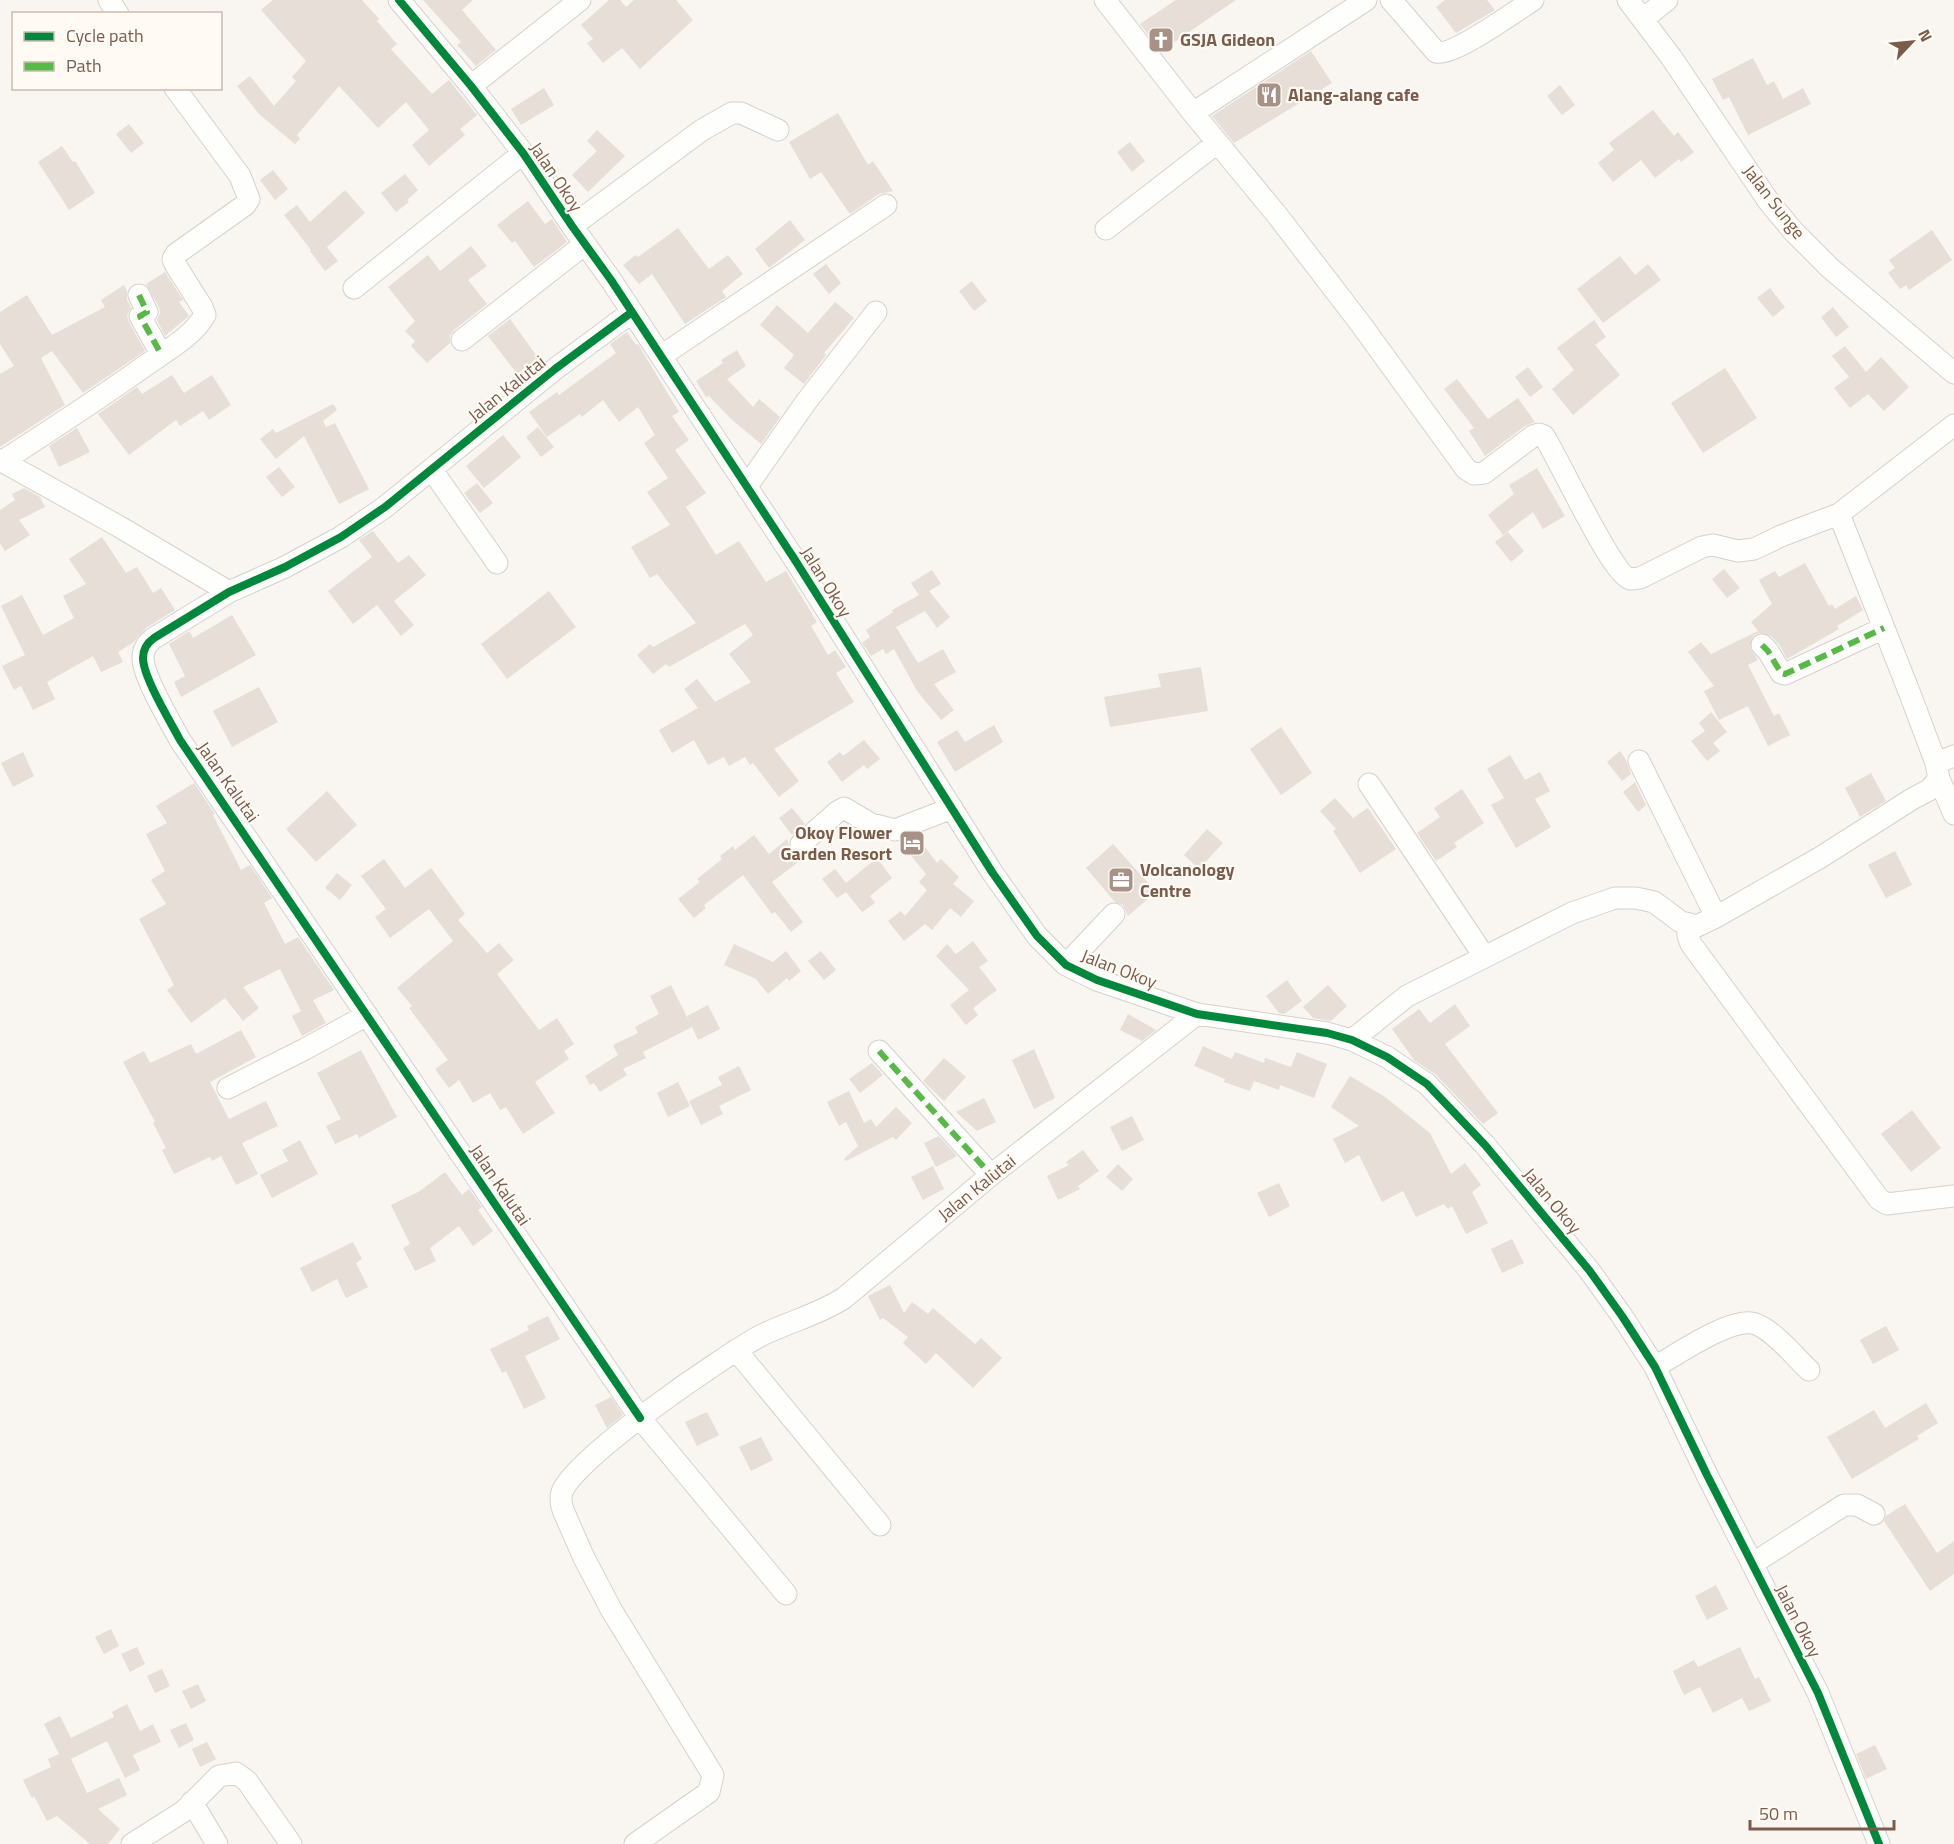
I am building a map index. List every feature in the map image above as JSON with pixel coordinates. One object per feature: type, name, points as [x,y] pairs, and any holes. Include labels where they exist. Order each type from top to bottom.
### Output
[{"type":"street","name":"Jalan Okoy","points":[[399,0],[524,153],[747,486],[1018,912],[1037,936],[1065,964],[1097,980],[1197,1014],[1327,1033],[1352,1040],[1388,1057],[1427,1084],[1485,1145],[1589,1270],[1655,1367],[1818,1693],[1879,1844]]},
{"type":"street","points":[[471,86],[580,0]]},
{"type":"street","points":[[1105,0],[1193,113],[1277,215],[1360,323],[1466,469],[1474,474],[1484,473],[1533,436],[1539,434],[1544,436],[1601,542],[1621,571],[1630,579],[1640,578],[1702,547],[1713,545],[1738,551],[1754,549],[1839,514],[1954,425]]},
{"type":"street","points":[[1193,113],[1366,0]]},
{"type":"street","points":[[1391,0],[1436,51],[1443,53],[1473,39],[1533,0]]},
{"type":"street","name":"Jalan Sunge","points":[[1628,0],[1769,202],[1794,232],[1830,268],[1954,373]]},
{"type":"street","points":[[1642,19],[1667,0]]},
{"type":"street","points":[[176,90],[240,176],[249,199],[245,205],[176,254],[173,259],[205,315],[194,330],[161,354],[1,460],[120,526],[229,592]]},
{"type":"street","points":[[572,226],[702,130],[732,113],[741,113],[778,130]]},
{"type":"street","points":[[1106,229],[1217,143]]},
{"type":"street","points":[[354,288],[524,153]]},
{"type":"street","points":[[661,357],[886,205]]},
{"type":"street","points":[[462,340],[585,244]]},
{"type":"street","points":[[139,295],[147,312],[140,316],[161,354]]},
{"type":"street","name":"Jalan Kalutai","points":[[632,312],[555,369],[385,507],[341,537],[285,567],[229,592],[148,642],[144,648],[143,659],[146,673],[180,740],[640,1418],[736,1350],[763,1335],[828,1308],[844,1298],[991,1175],[1197,1014]]},
{"type":"street","points":[[747,486],[806,402],[876,312]]},
{"type":"street","points":[[432,470],[497,563]]},
{"type":"street","points":[[1839,514],[1884,628],[1943,766],[1954,814]]},
{"type":"street","points":[[1762,645],[1781,673],[1785,674],[1884,628]]},
{"type":"street","points":[[1639,761],[1716,917]]},
{"type":"street","points":[[1352,1040],[1407,996],[1572,913],[1615,898],[1636,898],[1654,902],[1681,922],[1697,926],[1821,857],[1929,790],[1943,766]]},
{"type":"street","points":[[1369,784],[1484,956]]},
{"type":"street","points":[[801,844],[844,808],[871,824],[895,830],[952,808]]},
{"type":"street","points":[[1065,964],[1114,914]]},
{"type":"street","points":[[1687,924],[1691,944],[1880,1199],[1887,1204],[1954,1196]]},
{"type":"street","points":[[228,1088],[367,1015]]},
{"type":"street","points":[[879,1051],[991,1175]]},
{"type":"street","points":[[1655,1367],[1713,1334],[1737,1324],[1752,1323],[1767,1330],[1809,1370]]},
{"type":"street","points":[[736,1350],[880,1525]]},
{"type":"street","points":[[635,1844],[709,1791],[713,1775],[612,1611],[584,1558],[560,1502],[562,1491],[597,1453],[640,1418],[786,1594]]},
{"type":"street","points":[[1752,1564],[1844,1505],[1857,1505],[1874,1515]]},
{"type":"street","points":[[132,1844],[184,1811],[219,1776],[236,1773],[248,1781],[291,1844]]},
{"type":"street","points":[[192,1802],[217,1844]]},
{"type":"building","points":[[273,0],[362,0],[397,44],[391,49],[432,94],[449,80],[477,115],[460,129],[465,135],[429,166],[412,145],[429,130],[406,102],[378,128],[339,86],[297,135],[300,139],[295,144],[259,114],[237,86],[250,76],[274,106],[296,81],[292,77],[306,61],[261,10]]},
{"type":"building","points":[[423,0],[473,0],[462,10],[496,50],[476,66],[457,45],[461,42]]},
{"type":"building","points":[[609,0],[620,0],[626,7],[634,0],[676,0],[693,20],[640,69],[622,48],[603,63],[587,43],[593,39],[581,25]]},
{"type":"building","name":"GSJA Gideon","points":[[1176,0],[1236,0],[1161,51],[1140,24]]},
{"type":"building","points":[[1445,0],[1487,0],[1495,10],[1456,33],[1436,7]]},
{"type":"building","name":"Alang-alang cafe","points":[[1311,51],[1332,83],[1234,143],[1212,116]]},
{"type":"building","points":[[1753,58],[1767,85],[1774,81],[1783,99],[1803,88],[1811,104],[1748,135],[1729,97],[1723,100],[1712,79]]},
{"type":"building","points":[[1560,85],[1575,105],[1562,115],[1547,96]]},
{"type":"building","points":[[544,88],[554,105],[521,125],[511,109]]},
{"type":"building","points":[[1653,110],[1674,136],[1678,132],[1694,152],[1681,162],[1679,159],[1655,178],[1641,160],[1613,182],[1598,163],[1614,150],[1609,143]]},
{"type":"building","points":[[838,113],[868,165],[873,161],[893,191],[879,194],[850,214],[821,172],[810,179],[789,142]]},
{"type":"building","points":[[129,124],[144,143],[131,153],[116,134]]},
{"type":"building","points":[[597,130],[625,156],[588,192],[572,175],[597,151],[587,141]]},
{"type":"building","points":[[1130,142],[1145,161],[1132,172],[1117,152]]},
{"type":"building","points":[[62,146],[73,162],[75,161],[95,193],[69,210],[38,162]]},
{"type":"building","points":[[273,170],[288,189],[275,200],[260,180]]},
{"type":"building","points":[[405,174],[418,190],[407,200],[409,202],[396,212],[381,193]]},
{"type":"building","points":[[345,190],[365,213],[327,247],[338,261],[325,271],[284,215],[297,205],[310,222]]},
{"type":"building","points":[[528,201],[545,224],[552,219],[567,242],[534,267],[515,241],[512,243],[497,225]]},
{"type":"building","points":[[790,220],[805,240],[769,268],[755,249]]},
{"type":"building","points":[[678,228],[709,269],[728,255],[743,274],[722,291],[726,297],[685,324],[652,274],[639,284],[623,265]]},
{"type":"building","points":[[1932,230],[1952,260],[1909,290],[1906,285],[1900,289],[1888,273],[1895,268],[1889,260]]},
{"type":"building","points":[[471,246],[487,266],[468,280],[487,304],[454,330],[450,336],[450,343],[427,363],[411,346],[415,341],[405,331],[415,321],[388,287],[428,255],[440,271]]},
{"type":"building","points":[[1620,256],[1635,275],[1648,264],[1661,280],[1603,323],[1577,289]]},
{"type":"building","points":[[826,264],[841,283],[829,294],[813,274]]},
{"type":"building","points":[[165,272],[183,300],[179,302],[189,316],[165,336],[157,320],[160,313],[159,307],[146,284]]},
{"type":"building","points":[[972,281],[987,301],[974,311],[959,291]]},
{"type":"building","points":[[124,285],[131,308],[127,315],[129,322],[145,351],[83,393],[52,351],[41,358],[65,405],[0,447],[0,374],[14,366],[0,344],[0,312],[27,295],[52,335],[105,307],[101,300]]},
{"type":"building","points":[[1770,288],[1785,307],[1773,317],[1757,298]]},
{"type":"building","points":[[835,302],[854,318],[824,353],[826,355],[804,384],[784,368],[794,355],[760,325],[777,305],[808,333]]},
{"type":"building","points":[[1833,307],[1849,327],[1836,337],[1821,317]]},
{"type":"building","points":[[510,319],[539,359],[518,375],[488,336]]},
{"type":"building","points":[[1594,320],[1606,337],[1595,345],[1620,375],[1573,415],[1552,389],[1574,370],[1557,348]]},
{"type":"building","points":[[627,332],[636,345],[638,344],[679,412],[672,416],[689,440],[675,450],[706,493],[686,507],[716,555],[739,541],[766,582],[786,571],[817,622],[811,626],[828,655],[835,650],[846,667],[836,673],[854,702],[774,749],[799,781],[779,797],[753,763],[750,765],[745,757],[729,766],[724,757],[708,765],[694,740],[672,753],[659,730],[698,708],[684,689],[697,679],[715,702],[751,682],[729,654],[753,635],[745,624],[669,667],[666,664],[653,674],[637,655],[650,644],[653,647],[696,623],[657,574],[650,578],[631,547],[670,525],[647,492],[668,478],[644,443],[655,435],[638,407],[619,422],[603,400],[582,417],[580,414],[547,437],[529,412],[557,392],[559,395],[616,353],[610,344]]},
{"type":"building","points":[[1845,346],[1866,372],[1881,357],[1909,387],[1884,411],[1868,394],[1850,408],[1834,388],[1849,377],[1832,356]]},
{"type":"building","points":[[737,350],[746,366],[727,379],[753,407],[759,399],[780,417],[761,444],[731,419],[709,396],[706,397],[696,381],[723,363],[721,360]]},
{"type":"building","points":[[1528,367],[1543,387],[1530,397],[1515,377]]},
{"type":"building","points":[[1725,368],[1757,418],[1703,453],[1671,403]]},
{"type":"building","points":[[172,375],[184,393],[212,375],[231,405],[209,420],[203,411],[180,426],[176,420],[129,455],[98,414],[137,387],[142,394]]},
{"type":"building","points":[[1457,379],[1488,419],[1518,398],[1535,422],[1525,426],[1485,456],[1469,431],[1474,428],[1444,389]]},
{"type":"building","points":[[333,404],[337,410],[323,421],[326,427],[335,423],[369,489],[339,504],[304,436],[276,459],[260,439],[273,429],[276,433]]},
{"type":"building","points":[[538,427],[554,447],[541,457],[526,437]]},
{"type":"building","points":[[77,428],[90,452],[59,467],[49,446]]},
{"type":"building","points":[[503,435],[521,457],[484,488],[466,466]]},
{"type":"building","points":[[279,467],[295,487],[282,497],[266,477]]},
{"type":"building","points":[[1537,468],[1565,516],[1543,529],[1533,512],[1503,535],[1488,515],[1514,494],[1509,485]]},
{"type":"building","points":[[477,483],[493,503],[480,513],[464,493]]},
{"type":"building","points":[[24,488],[40,497],[45,507],[19,520],[30,535],[5,551],[0,543],[0,510],[15,500],[12,494]]},
{"type":"building","points":[[373,531],[398,563],[409,555],[426,575],[394,601],[414,625],[401,636],[377,605],[353,624],[328,591],[372,557],[359,540]]},
{"type":"building","points":[[1508,532],[1524,551],[1511,562],[1495,542]]},
{"type":"building","points":[[102,537],[126,573],[137,567],[153,593],[161,588],[175,610],[146,628],[134,642],[118,652],[123,662],[101,672],[93,656],[47,682],[55,699],[33,710],[21,686],[14,690],[2,666],[25,655],[1,606],[22,595],[43,635],[74,618],[63,596],[86,584],[69,559]]},
{"type":"building","points":[[1805,563],[1829,606],[1832,604],[1835,609],[1856,596],[1863,610],[1837,626],[1839,629],[1787,659],[1779,644],[1771,636],[1759,633],[1753,636],[1750,648],[1758,660],[1748,665],[1774,716],[1779,713],[1790,735],[1768,746],[1748,706],[1719,720],[1704,691],[1714,686],[1688,652],[1701,642],[1711,654],[1758,631],[1751,622],[1772,604],[1759,580],[1775,571],[1779,577]]},
{"type":"building","points":[[1724,569],[1740,588],[1727,598],[1712,579]]},
{"type":"building","points":[[932,570],[941,584],[929,591],[950,617],[937,628],[925,611],[896,627],[918,663],[943,649],[956,672],[934,684],[954,710],[941,720],[917,691],[894,649],[886,654],[883,649],[871,656],[862,643],[870,637],[866,630],[893,612],[892,610],[919,595],[911,583]]},
{"type":"building","points":[[549,591],[576,627],[507,679],[481,644]]},
{"type":"building","points":[[232,615],[256,655],[181,697],[174,682],[185,676],[169,644],[188,632],[193,638]]},
{"type":"building","points":[[1201,667],[1208,711],[1110,727],[1104,697],[1161,687],[1158,674]]},
{"type":"building","points":[[259,687],[278,722],[232,747],[213,711]]},
{"type":"building","points":[[1711,712],[1727,732],[1713,743],[1720,751],[1707,761],[1691,741],[1705,731],[1699,723]]},
{"type":"building","points":[[994,725],[1003,742],[955,772],[937,742],[957,730],[965,742]]},
{"type":"building","points":[[1281,727],[1312,773],[1281,795],[1250,749]]},
{"type":"building","points":[[864,740],[880,759],[867,769],[864,765],[842,782],[827,762],[840,752],[843,756]]},
{"type":"building","points":[[1620,751],[1631,774],[1622,781],[1607,762]]},
{"type":"building","points":[[23,752],[34,776],[13,787],[1,763]]},
{"type":"building","points":[[1510,755],[1525,780],[1540,772],[1550,791],[1535,799],[1551,827],[1516,848],[1491,805],[1504,798],[1487,769]]},
{"type":"building","points":[[1871,773],[1886,801],[1860,817],[1845,788]]},
{"type":"building","points":[[1635,782],[1646,805],[1638,812],[1623,792]]},
{"type":"building","points":[[194,783],[215,814],[213,815],[241,870],[250,865],[272,898],[264,903],[285,944],[298,937],[334,990],[313,1000],[326,1023],[302,1036],[292,1016],[301,1011],[280,969],[243,987],[259,1008],[243,1021],[225,998],[191,1023],[167,990],[174,985],[139,919],[166,904],[151,880],[165,871],[146,834],[167,823],[156,806]]},
{"type":"building","points":[[1462,789],[1484,823],[1454,843],[1457,847],[1436,861],[1417,833],[1440,817],[1434,808]]},
{"type":"building","points":[[327,791],[357,825],[316,862],[286,829]]},
{"type":"building","points":[[1335,798],[1353,818],[1368,808],[1396,849],[1360,873],[1333,831],[1336,829],[1320,811]]},
{"type":"building","points":[[792,808],[805,824],[792,835],[779,818]]},
{"type":"building","points":[[1207,829],[1223,843],[1199,869],[1184,855]]},
{"type":"building","points":[[754,835],[769,854],[787,839],[791,852],[802,859],[772,882],[803,922],[791,932],[775,912],[772,914],[743,875],[704,905],[706,908],[694,918],[678,899],[700,882],[697,879],[722,859],[720,856],[733,846],[735,850]]},
{"type":"building","points":[[916,835],[937,863],[941,859],[959,877],[953,884],[974,901],[961,917],[950,908],[932,930],[925,924],[904,941],[888,921],[901,911],[905,916],[927,890],[919,882],[926,874],[900,842]]},
{"type":"building","name":"Volcanology Centre","points":[[1113,844],[1156,892],[1128,916],[1123,905],[1115,902],[1086,868]]},
{"type":"building","points":[[1895,851],[1912,885],[1886,898],[1868,865]]},
{"type":"building","points":[[877,858],[892,878],[870,896],[875,903],[862,912],[846,892],[837,898],[822,879],[835,869],[846,883]]},
{"type":"building","points":[[384,859],[405,888],[431,868],[465,914],[458,920],[487,953],[499,943],[514,960],[497,974],[539,1030],[557,1018],[574,1044],[564,1051],[569,1059],[535,1082],[555,1113],[523,1134],[506,1107],[500,1110],[490,1093],[473,1103],[459,1080],[449,1088],[435,1069],[448,1060],[409,1008],[412,1006],[397,988],[453,941],[429,909],[390,938],[375,917],[386,909],[361,876]]},
{"type":"building","points":[[337,873],[352,885],[340,900],[325,888]]},
{"type":"building","points":[[973,941],[988,961],[979,967],[997,990],[973,1008],[978,1015],[966,1025],[950,1005],[969,990],[936,956],[947,944],[956,954]]},
{"type":"building","points":[[734,944],[773,962],[786,951],[801,971],[789,981],[787,978],[768,994],[756,979],[724,965]]},
{"type":"building","points":[[821,951],[836,970],[824,980],[808,961]]},
{"type":"building","points":[[1287,980],[1302,1001],[1284,1014],[1279,1013],[1266,996]]},
{"type":"building","points":[[671,985],[692,1027],[643,1052],[646,1058],[623,1069],[627,1075],[600,1092],[594,1083],[590,1085],[585,1076],[618,1055],[613,1045],[638,1033],[635,1027],[659,1014],[650,996]]},
{"type":"building","points":[[1328,985],[1347,1006],[1331,1021],[1313,1018],[1303,1007]]},
{"type":"building","points":[[1455,1004],[1470,1026],[1445,1044],[1498,1113],[1483,1124],[1436,1075],[1414,1060],[1392,1029],[1419,1009],[1430,1023]]},
{"type":"building","points":[[708,1005],[720,1029],[698,1040],[687,1016]]},
{"type":"building","points":[[1128,1014],[1156,1030],[1142,1041],[1120,1030]]},
{"type":"building","points":[[241,1030],[256,1057],[210,1082],[229,1119],[266,1101],[278,1126],[242,1143],[258,1174],[236,1185],[221,1156],[212,1161],[210,1157],[174,1174],[162,1150],[166,1148],[153,1123],[155,1122],[123,1062],[144,1051],[150,1063],[191,1044],[196,1054]]},
{"type":"building","points":[[1203,1046],[1232,1059],[1235,1052],[1264,1063],[1265,1058],[1291,1067],[1297,1052],[1327,1064],[1314,1098],[1280,1085],[1279,1090],[1254,1081],[1250,1091],[1224,1082],[1225,1079],[1194,1066]]},
{"type":"building","points":[[1034,1049],[1055,1098],[1034,1109],[1012,1060]]},
{"type":"building","points":[[361,1050],[397,1117],[359,1138],[357,1134],[335,1144],[326,1126],[341,1119],[317,1073]]},
{"type":"building","points":[[944,1058],[966,1077],[944,1101],[923,1081]]},
{"type":"building","points":[[872,1063],[883,1075],[860,1093],[849,1079]]},
{"type":"building","points":[[739,1066],[751,1090],[719,1106],[723,1114],[701,1125],[689,1101],[722,1085],[718,1077]]},
{"type":"building","points":[[1350,1076],[1385,1097],[1430,1133],[1451,1174],[1465,1163],[1481,1185],[1472,1192],[1488,1223],[1466,1234],[1452,1206],[1448,1209],[1444,1204],[1416,1217],[1403,1191],[1382,1202],[1359,1155],[1345,1163],[1333,1139],[1359,1126],[1331,1107]]},
{"type":"building","points":[[678,1082],[690,1106],[668,1117],[657,1093]]},
{"type":"building","points":[[849,1091],[864,1123],[871,1119],[876,1127],[896,1107],[912,1123],[896,1140],[893,1137],[846,1161],[844,1159],[858,1146],[846,1122],[839,1126],[827,1102]]},
{"type":"building","points":[[984,1098],[996,1122],[977,1131],[956,1112]]},
{"type":"building","points":[[1912,1110],[1941,1148],[1911,1172],[1881,1134]]},
{"type":"building","points":[[1132,1116],[1144,1140],[1122,1151],[1110,1127]]},
{"type":"building","points":[[939,1136],[957,1156],[936,1167],[924,1143]]},
{"type":"building","points":[[300,1140],[318,1174],[272,1198],[260,1175],[288,1161],[282,1150]]},
{"type":"building","points":[[1083,1150],[1099,1171],[1078,1186],[1080,1189],[1058,1200],[1047,1176],[1069,1165],[1066,1162]]},
{"type":"building","points":[[1118,1164],[1133,1179],[1122,1191],[1106,1177]]},
{"type":"building","points":[[933,1166],[944,1189],[923,1200],[911,1177]]},
{"type":"building","points":[[445,1172],[462,1195],[469,1189],[482,1207],[478,1210],[493,1231],[473,1246],[459,1226],[430,1248],[436,1261],[415,1271],[403,1248],[410,1244],[391,1205],[420,1191]]},
{"type":"building","points":[[1279,1183],[1290,1206],[1269,1217],[1257,1193]]},
{"type":"building","points":[[1512,1239],[1524,1263],[1502,1273],[1491,1249]]},
{"type":"building","points":[[353,1242],[362,1259],[356,1263],[368,1287],[346,1298],[337,1279],[312,1292],[300,1268]]},
{"type":"building","points":[[890,1285],[904,1313],[912,1302],[928,1314],[933,1308],[975,1344],[981,1338],[1002,1358],[973,1388],[936,1353],[926,1364],[903,1343],[908,1337],[883,1318],[880,1320],[868,1296]]},
{"type":"building","points":[[548,1316],[560,1339],[525,1356],[546,1398],[524,1409],[506,1371],[502,1373],[490,1349],[529,1330],[527,1326]]},
{"type":"building","points":[[1886,1326],[1899,1350],[1873,1364],[1860,1340]]},
{"type":"building","points":[[611,1397],[623,1415],[607,1428],[595,1405]]},
{"type":"building","points":[[1926,1403],[1938,1423],[1917,1436],[1919,1439],[1852,1479],[1827,1437],[1874,1410],[1885,1428]]},
{"type":"building","points":[[707,1412],[719,1435],[697,1446],[685,1422]]},
{"type":"building","points":[[761,1437],[773,1460],[751,1471],[739,1447]]},
{"type":"building","points":[[1905,1504],[1937,1553],[1954,1541],[1954,1574],[1930,1591],[1884,1521],[1886,1516]]},
{"type":"building","points":[[1716,1585],[1728,1609],[1707,1620],[1695,1596]]},
{"type":"building","points":[[111,1629],[119,1646],[104,1654],[95,1637]]},
{"type":"building","points":[[137,1647],[145,1664],[130,1672],[121,1654]]},
{"type":"building","points":[[1740,1647],[1755,1679],[1759,1677],[1771,1701],[1749,1711],[1742,1698],[1713,1713],[1700,1687],[1684,1695],[1673,1671],[1694,1660],[1698,1667]]},
{"type":"building","points":[[162,1669],[170,1686],[155,1693],[147,1676]]},
{"type":"building","points":[[198,1684],[206,1701],[191,1709],[182,1691]]},
{"type":"building","points":[[127,1704],[140,1731],[153,1724],[161,1742],[133,1755],[140,1770],[125,1778],[107,1741],[71,1759],[87,1793],[119,1778],[127,1795],[98,1809],[120,1829],[108,1844],[90,1844],[57,1816],[47,1821],[23,1780],[51,1767],[48,1759],[59,1754],[44,1724],[60,1716],[71,1738],[114,1717],[112,1712]]},
{"type":"building","points":[[186,1723],[194,1740],[179,1748],[170,1730]]},
{"type":"building","points":[[207,1742],[216,1759],[200,1767],[192,1749]]},
{"type":"building","points":[[1875,1745],[1887,1769],[1866,1779],[1856,1754]]},
{"type":"marked path","points":[[139,295],[147,312],[140,316],[161,354]]},
{"type":"marked path","points":[[1762,645],[1781,673],[1785,674],[1884,628]]},
{"type":"marked path","points":[[879,1051],[991,1175]]},
{"type":"cycle path","points":[[399,0],[523,153],[611,280],[795,560],[992,872],[1037,936],[1066,965],[1097,980],[1197,1014],[1327,1033],[1352,1040],[1387,1057],[1427,1084],[1485,1145],[1589,1270],[1655,1367],[1818,1693],[1879,1844]]},
{"type":"cycle path","points":[[632,312],[555,369],[385,507],[341,537],[285,567],[229,592],[154,638],[146,646],[143,658],[147,676],[180,740],[640,1418]]},
{"type":"place","name":"GSJA Gideon","points":[[1161,40]]},
{"type":"place","name":"Alang-alang cafe","points":[[1269,95]]},
{"type":"place","name":"Okoy Flower Garden Resort","points":[[912,843]]},
{"type":"place","name":"Volcanology Centre","points":[[1121,880]]}]
